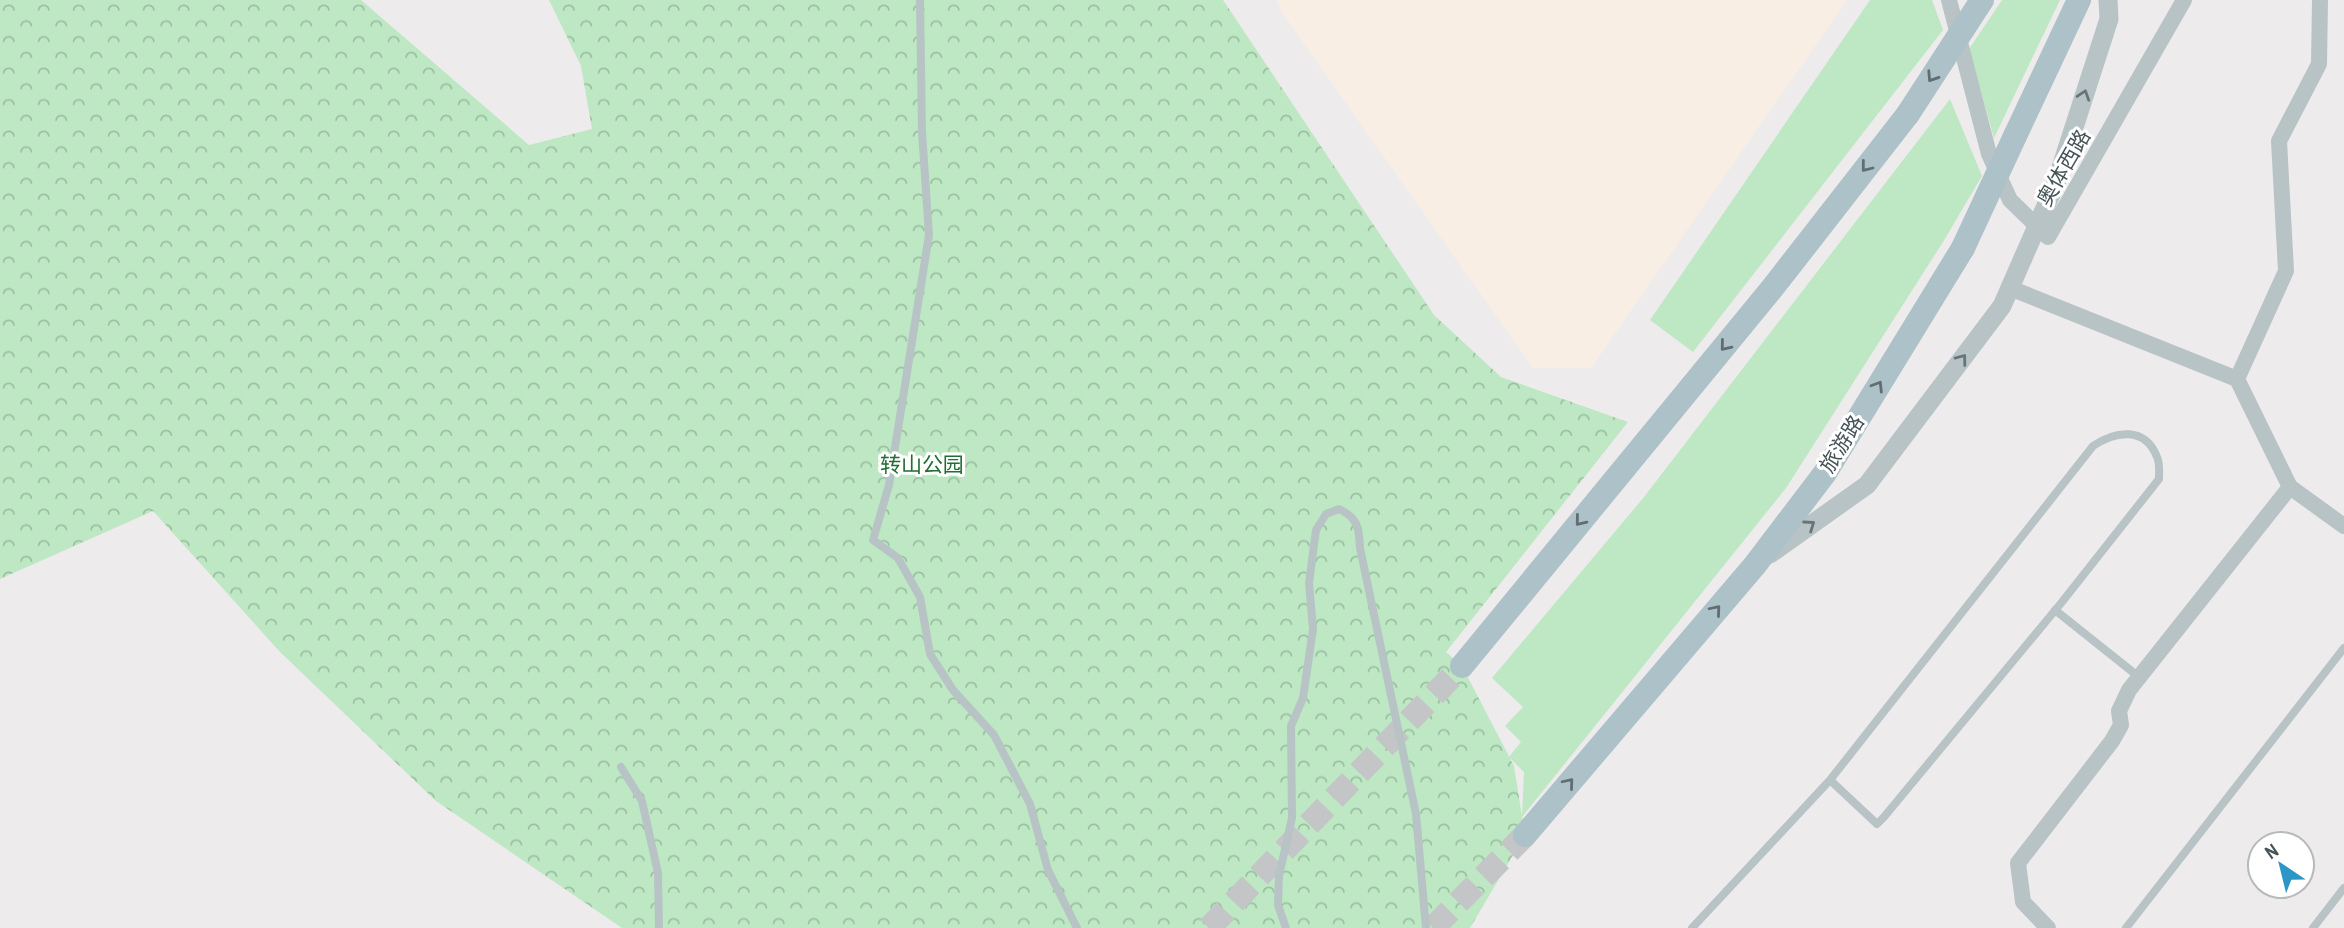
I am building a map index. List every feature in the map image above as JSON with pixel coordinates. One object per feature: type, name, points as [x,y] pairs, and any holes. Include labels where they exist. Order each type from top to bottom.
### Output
[{"type":"main road","points":[[1462,666],[1774,286],[1908,114],[1982,0]]},
{"type":"main road","name":"旅游路","points":[[1525,835],[1755,565],[1825,473],[1963,248],[2079,0]]},
{"type":"street","name":"奥体西路","points":[[1949,0],[1989,154],[2010,200],[2048,237],[2184,0]]},
{"type":"street","points":[[1755,565],[1867,485],[2002,306],[2056,183],[2109,19],[2108,0]]},
{"type":"street","points":[[2237,379],[2286,271],[2279,141],[2319,64],[2320,0]]},
{"type":"street","points":[[2010,288],[2237,379],[2290,487],[2344,526]]},
{"type":"street","points":[[2048,928],[2024,902],[2018,863],[2112,741],[2121,725],[2119,710],[2129,690],[2290,487]]},
{"type":"lane","points":[[920,0],[922,132],[929,235],[889,485],[873,540],[898,558],[920,597],[930,654],[953,690],[994,735],[1030,804],[1048,870],[1077,928]]},
{"type":"lane","points":[[1692,928],[1829,780],[2093,446],[2109,435],[2132,433],[2147,442],[2158,458],[2159,479],[2055,610],[1877,824],[1829,780]]},
{"type":"lane","points":[[1286,928],[1278,905],[1279,876],[1292,818],[1291,726],[1303,698],[1313,629],[1308,583],[1316,530],[1326,514],[1339,509],[1351,514],[1359,530],[1360,548],[1388,688],[1416,814],[1426,928]]},
{"type":"lane","points":[[2055,610],[2139,677]]},
{"type":"lane","points":[[2126,928],[2344,648]]},
{"type":"lane","points":[[621,767],[642,800],[658,873],[659,928]]},
{"type":"lane","points":[[2313,928],[2344,888]]},
{"type":"shaded area","points":[[1277,0],[1847,0],[1591,368],[1533,368],[1281,11]]},
{"type":"green space","name":"转山公园","points":[[0,0],[361,0],[529,145],[592,129],[581,66],[549,0],[1223,0],[1434,315],[1501,377],[1628,422],[1446,652],[1462,666],[1514,766],[1525,835],[1470,928],[622,928],[436,801],[280,652],[153,511],[0,579]]},
{"type":"green space","points":[[1870,0],[1932,0],[1943,30],[1693,352],[1650,320]]},
{"type":"green space","points":[[2002,0],[2060,0],[1994,138],[1969,49]]},
{"type":"green space","points":[[1950,99],[1982,176],[1943,242],[1786,488],[1522,817],[1524,772],[1509,757],[1521,742],[1505,726],[1523,707],[1492,678],[1644,497]]},
{"type":"tunnel","points":[[1209,928],[1462,666]]},
{"type":"tunnel","points":[[1433,928],[1525,835]]}]
